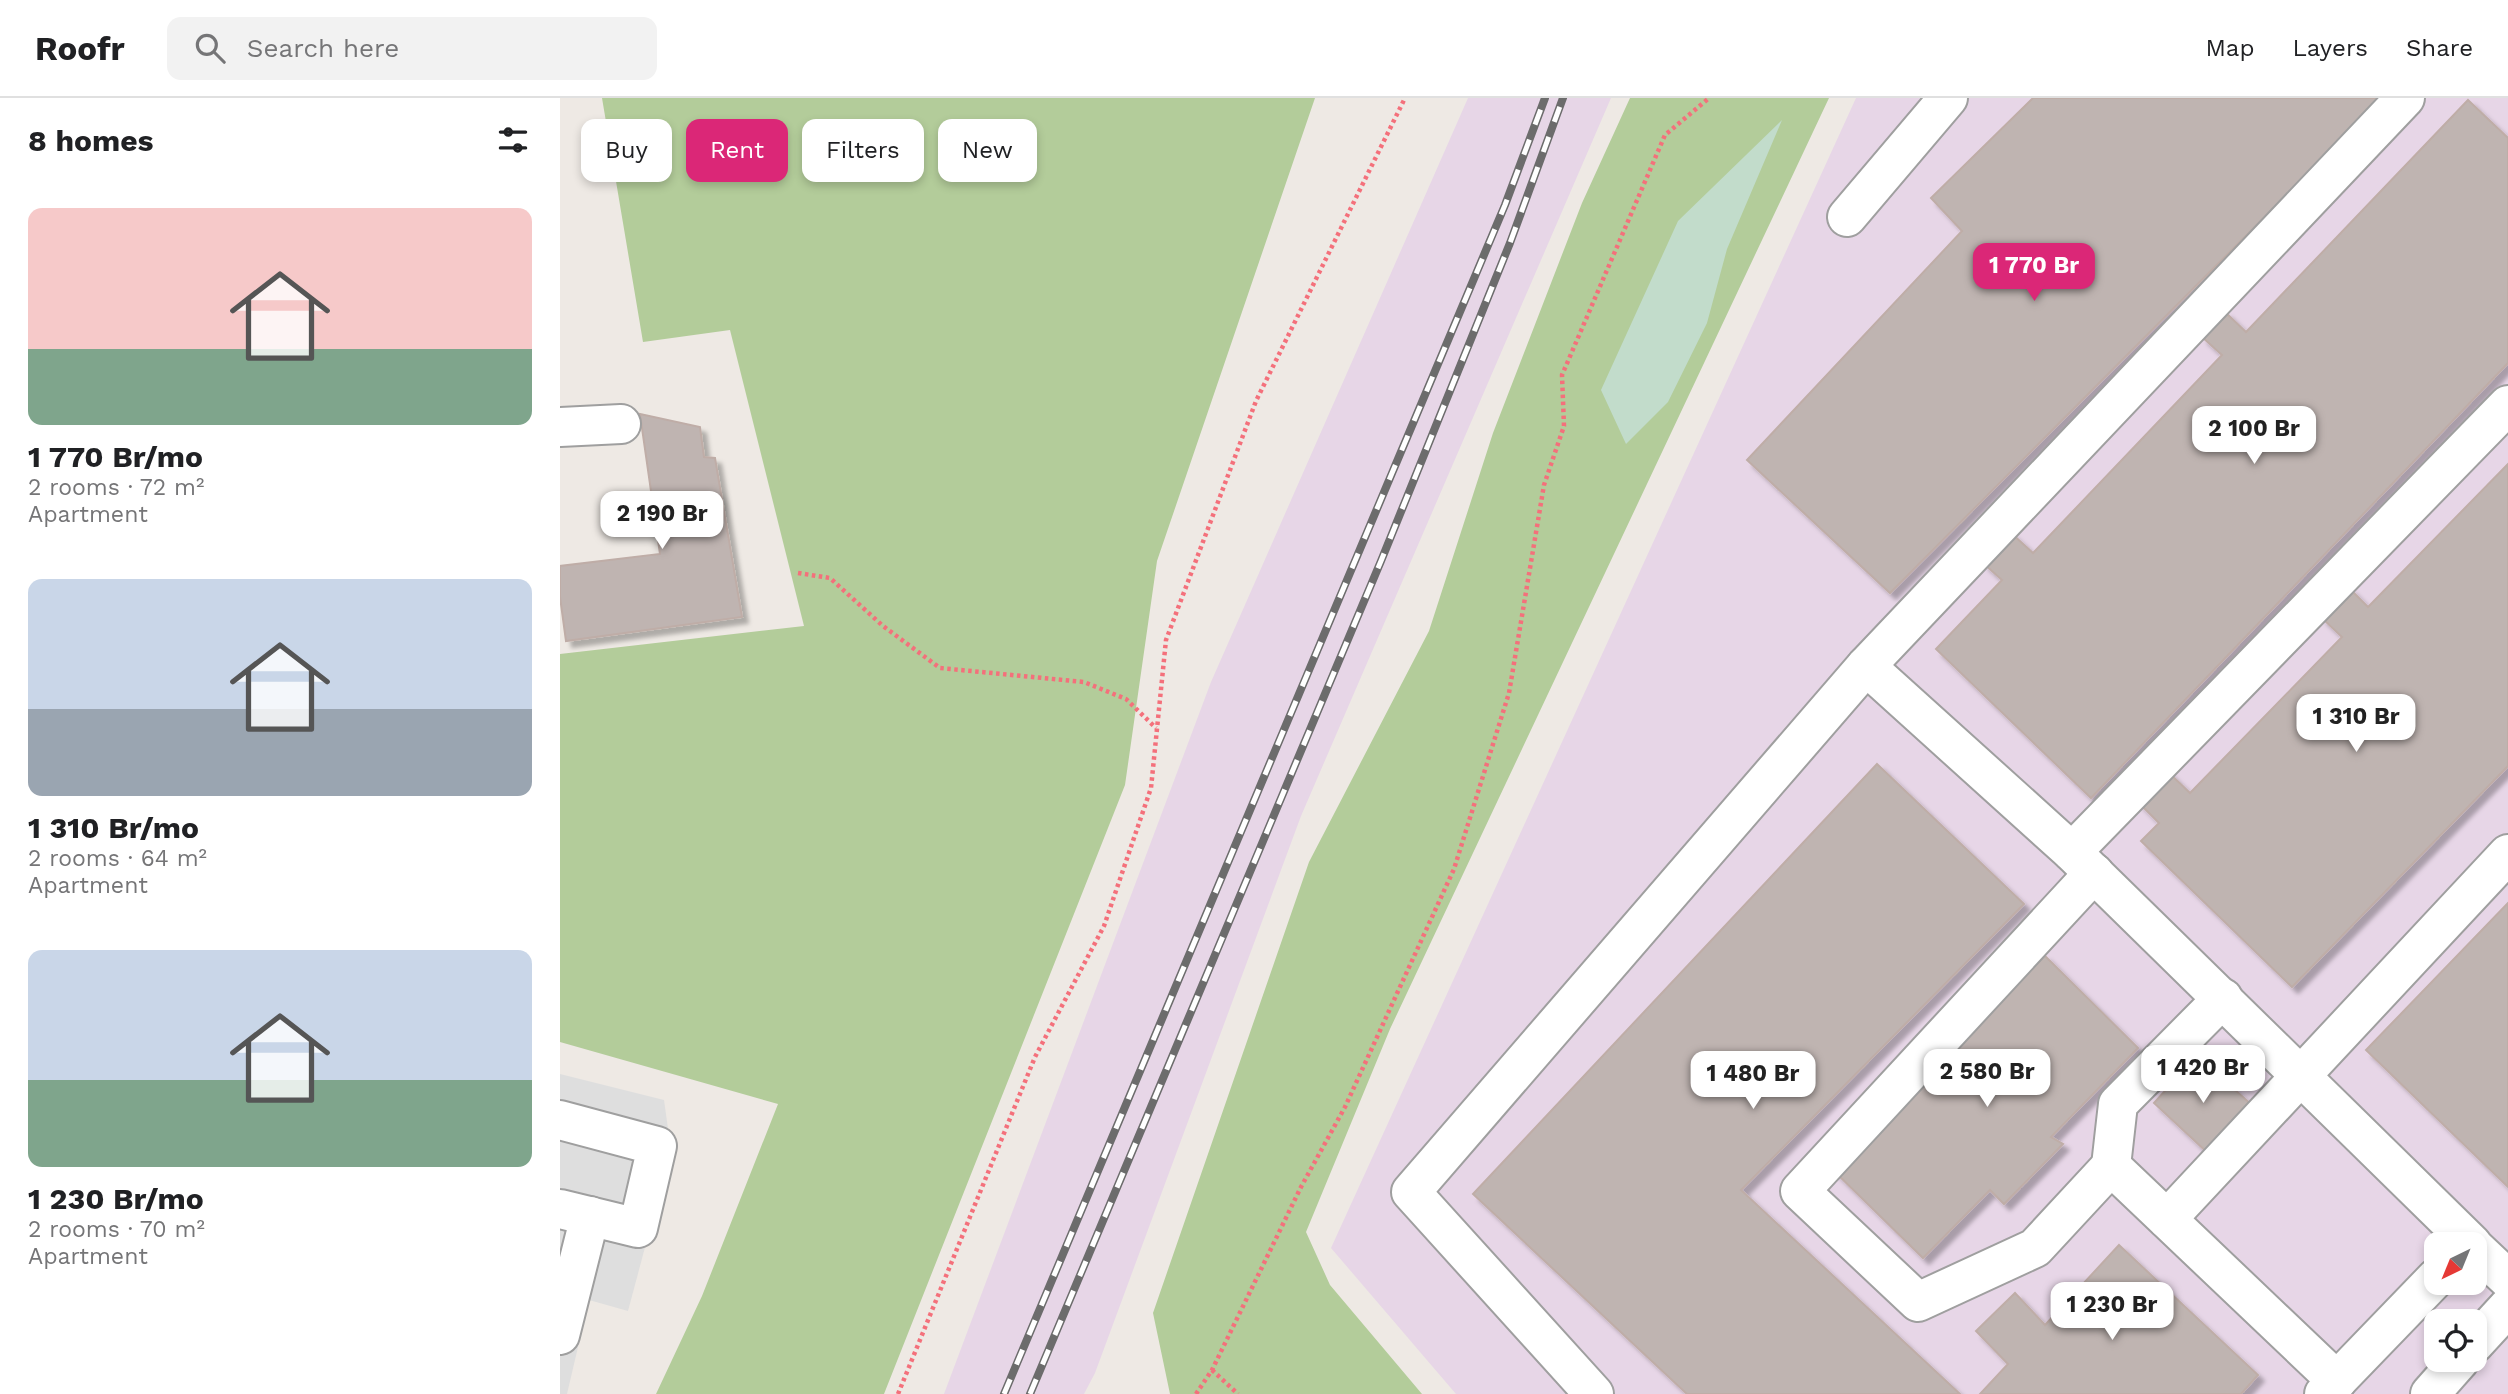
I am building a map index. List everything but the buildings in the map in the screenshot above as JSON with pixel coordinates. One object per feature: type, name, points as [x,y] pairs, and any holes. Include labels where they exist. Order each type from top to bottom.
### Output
[{"type":"lane","points":[[1847,217],[1948,98]]},
{"type":"lane","points":[[1594,1394],[1411,1192],[1866,666],[2404,98]]},
{"type":"lane","points":[[2222,998],[2118,1104],[2111,1166],[2035,1248],[1918,1302],[1800,1191],[2083,863],[2508,405]]},
{"type":"lane","points":[[560,427],[621,424]]},
{"type":"lane","points":[[1866,666],[2083,863],[2459,1232]]},
{"type":"lane","points":[[2167,1219],[2508,854]]},
{"type":"lane","points":[[560,1121],[657,1146],[638,1228],[575,1212],[560,1335]]},
{"type":"lane","points":[[2111,1166],[2167,1219],[2331,1387],[2424,1290]]},
{"type":"lane","points":[[2487,1259],[2508,1279]]},
{"type":"lane","points":[[2487,1330],[2508,1307]]},
{"type":"lane","points":[[2430,1394],[2449,1372]]},
{"type":"path","points":[[898,1394],[1035,1057],[1104,926],[1151,788],[1166,640],[1256,401],[1405,98]]},
{"type":"path","points":[[1195,1394],[1212,1370],[1301,1187],[1345,1107],[1454,869],[1509,693],[1544,485],[1564,426],[1562,375],[1665,135],[1709,98]]},
{"type":"path","points":[[798,573],[830,578],[883,626],[940,668],[1084,682],[1126,699],[1157,728]]},
{"type":"path","points":[[1212,1370],[1238,1394]]},
{"type":"shaded area","points":[[1468,98],[1611,98],[1301,816],[1095,1373],[1084,1394],[944,1394],[1211,682]]},
{"type":"shaded area","points":[[1856,98],[2508,98],[2508,1394],[1456,1394],[1331,1248]]},
{"type":"shaded area","points":[[560,1074],[664,1100],[671,1150],[628,1311],[589,1300],[567,1394],[560,1394]]},
{"type":"green space","points":[[602,98],[1315,98],[1157,561],[1125,785],[884,1394],[656,1394],[702,1296],[778,1104],[560,1042],[560,654],[804,626],[730,330],[643,342],[616,182],[672,182],[672,119],[606,119]]},
{"type":"green space","points":[[1630,98],[1829,98],[1390,1029],[1306,1232],[1330,1285],[1422,1394],[1170,1394],[1153,1313],[1309,862],[1429,631],[1493,433],[1582,203]]},
{"type":"green space","points":[[1782,120],[1727,249],[1707,323],[1668,402],[1626,444],[1601,390],[1678,221]]},
{"type":"railway","points":[[1004,1394],[1505,205],[1545,98]]},
{"type":"railway","points":[[1030,1394],[1381,561],[1510,243],[1563,98]]}]
